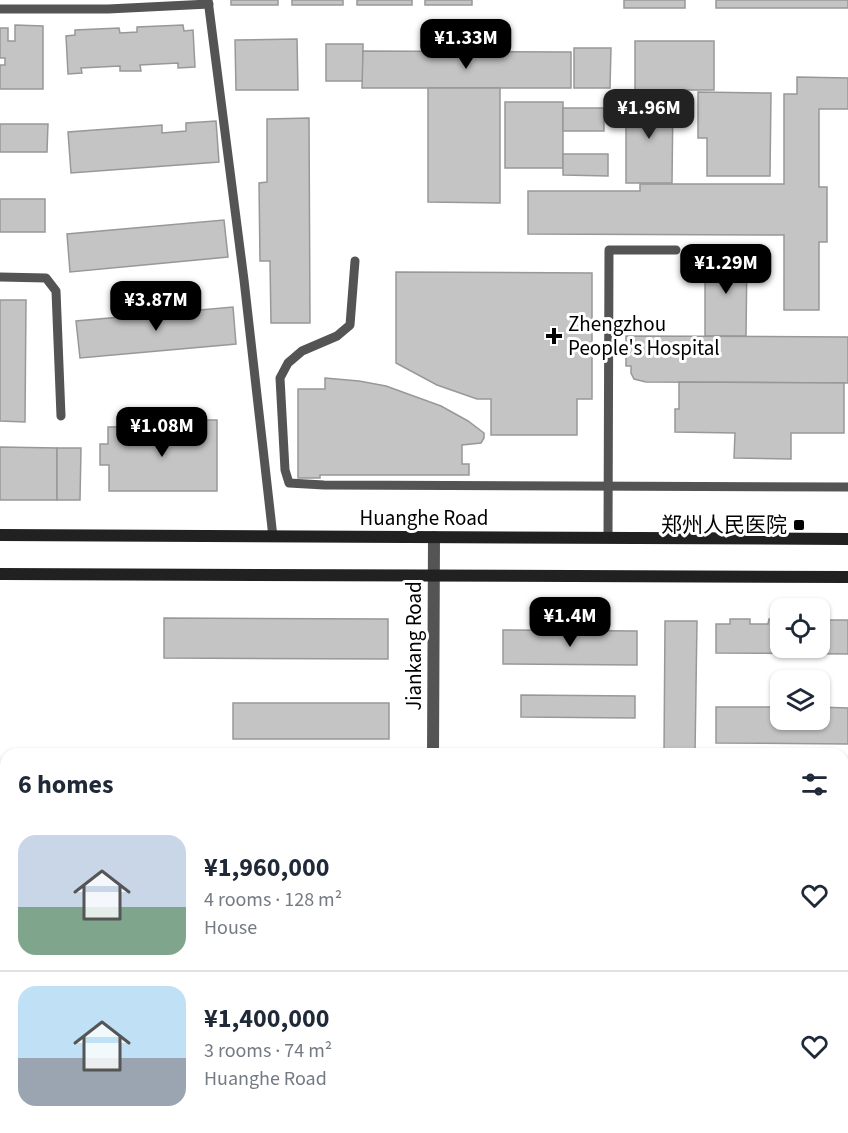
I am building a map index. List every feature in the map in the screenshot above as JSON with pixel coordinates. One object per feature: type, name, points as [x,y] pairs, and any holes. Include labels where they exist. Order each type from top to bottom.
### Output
[{"type":"main road","name":"Huanghe Road","points":[[0,535],[848,539]]},
{"type":"main road","points":[[0,574],[848,577]]},
{"type":"street","name":"Jiankang Road","points":[[433,748],[434,537]]},
{"type":"lane","points":[[0,9],[108,9],[209,2],[273,537]]},
{"type":"lane","points":[[608,538],[609,250],[676,250]]},
{"type":"lane","points":[[355,261],[350,325],[337,336],[302,351],[288,363],[280,378],[285,470],[289,483],[848,487]]},
{"type":"lane","points":[[0,277],[46,278],[56,291],[62,416]]},
{"type":"building","points":[[231,0],[278,0],[278,5],[231,5]]},
{"type":"building","points":[[292,0],[343,0],[343,5],[292,5]]},
{"type":"building","points":[[357,0],[412,0],[412,5],[357,5]]},
{"type":"building","points":[[425,0],[472,0],[472,5],[425,5]]},
{"type":"building","points":[[624,0],[685,0],[685,8],[624,8]]},
{"type":"building","points":[[716,0],[848,0],[848,8],[716,8]]},
{"type":"building","points":[[15,25],[43,26],[43,89],[0,89],[0,65],[5,65],[5,58],[0,58],[0,28],[8,28],[8,41],[15,41]]},
{"type":"building","points":[[183,25],[184,31],[193,30],[195,67],[178,68],[178,63],[140,65],[141,71],[120,71],[120,66],[81,68],[82,73],[68,74],[66,36],[75,35],[75,30],[119,28],[120,33],[137,32],[137,27]]},
{"type":"building","points":[[297,39],[298,90],[236,90],[235,40]]},
{"type":"building","points":[[635,41],[714,41],[714,90],[635,90]]},
{"type":"building","points":[[326,44],[363,44],[363,81],[326,81]]},
{"type":"building","points":[[574,48],[611,48],[610,88],[574,88]]},
{"type":"building","points":[[363,51],[571,52],[571,88],[362,88]]},
{"type":"building","points":[[797,77],[848,78],[848,109],[819,109],[819,187],[827,187],[827,242],[819,242],[819,310],[784,310],[784,235],[528,234],[528,191],[640,191],[640,184],[784,184],[784,94],[797,94]]},
{"type":"building","points":[[428,88],[500,88],[500,203],[428,202]]},
{"type":"building","points":[[698,92],[771,93],[770,176],[707,176],[707,138],[698,138]]},
{"type":"building","points":[[626,97],[673,98],[672,183],[626,183]]},
{"type":"building","points":[[505,102],[563,102],[563,168],[505,168]]},
{"type":"building","points":[[563,108],[604,108],[604,131],[563,131]]},
{"type":"building","points":[[309,118],[310,323],[271,323],[270,261],[260,261],[259,183],[267,182],[267,119]]},
{"type":"building","points":[[216,121],[219,162],[71,173],[68,132],[162,125],[162,133],[186,131],[186,123]]},
{"type":"building","points":[[0,124],[48,124],[47,152],[0,152]]},
{"type":"building","points":[[563,154],[608,154],[608,176],[563,175]]},
{"type":"building","points":[[0,199],[45,199],[45,232],[0,232]]},
{"type":"building","points":[[224,220],[228,257],[70,272],[67,234]]},
{"type":"building","points":[[705,255],[747,255],[746,336],[705,336]]},
{"type":"building","points":[[396,272],[592,273],[592,399],[577,399],[577,435],[491,435],[491,399],[477,399],[437,385],[396,363]]},
{"type":"building","points":[[0,300],[26,300],[25,422],[0,421]]},
{"type":"building","points":[[233,307],[236,344],[80,358],[76,321]]},
{"type":"building","points":[[626,336],[848,337],[848,383],[646,382],[634,379],[631,366],[626,366]]},
{"type":"building","points":[[325,378],[386,386],[441,406],[468,421],[484,433],[481,443],[462,445],[462,464],[469,464],[469,475],[320,475],[320,478],[298,478],[298,389],[325,389]]},
{"type":"building","points":[[679,382],[844,383],[844,433],[791,433],[791,459],[734,458],[735,433],[675,432],[675,409],[679,409]]},
{"type":"building","points":[[201,420],[217,420],[217,491],[109,491],[109,465],[100,465],[100,444],[108,444],[108,427],[201,426]]},
{"type":"building","points":[[0,447],[57,448],[57,500],[0,500]]},
{"type":"building","points":[[57,448],[81,448],[80,500],[57,500]]},
{"type":"building","points":[[164,618],[388,619],[388,659],[164,658]]},
{"type":"building","points":[[730,619],[750,619],[750,624],[768,624],[770,619],[770,653],[716,653],[716,624],[730,624]]},
{"type":"building","points":[[830,620],[848,620],[848,654],[830,654]]},
{"type":"building","points":[[665,621],[697,621],[695,748],[664,748]]},
{"type":"building","points":[[503,630],[637,631],[637,665],[503,664]]},
{"type":"building","points":[[521,695],[635,696],[635,718],[521,717]]},
{"type":"building","points":[[233,703],[389,703],[389,739],[233,739]]},
{"type":"building","points":[[716,707],[770,707],[770,730],[830,730],[830,707],[848,708],[848,744],[716,743]]},
{"type":"place","name":"Zhengzhou People's Hospital","points":[[554,336]]},
{"type":"place","name":"郑州人民医院","points":[[799,525]]}]
